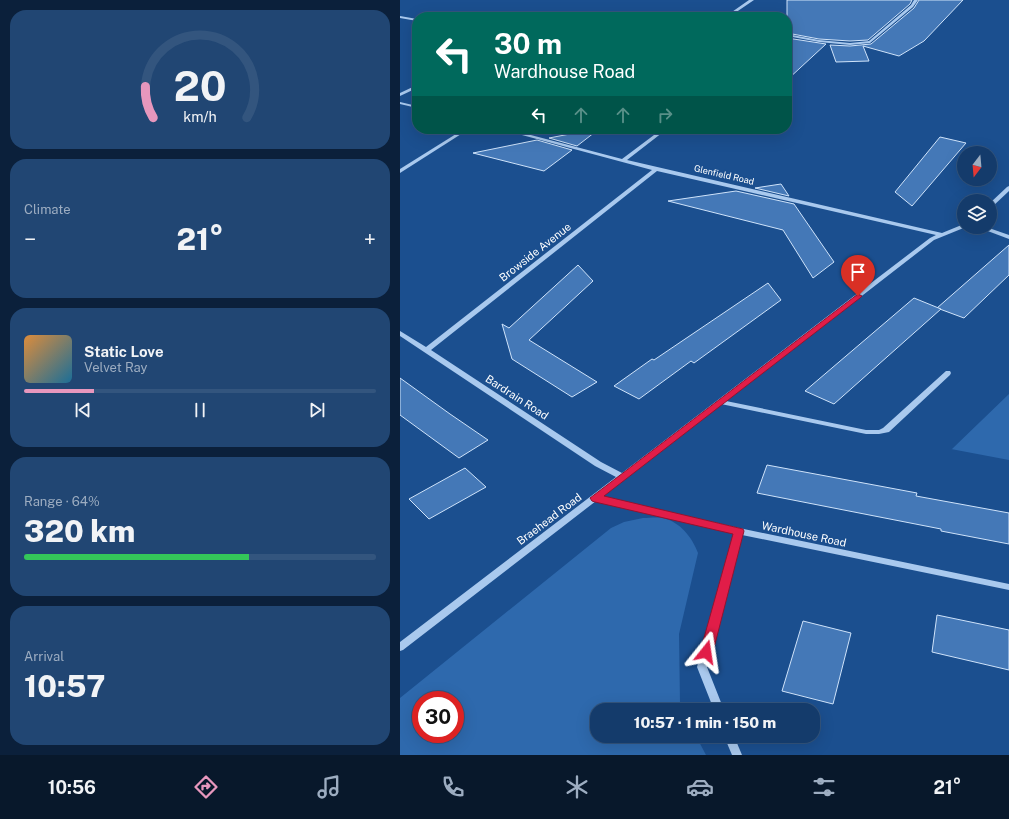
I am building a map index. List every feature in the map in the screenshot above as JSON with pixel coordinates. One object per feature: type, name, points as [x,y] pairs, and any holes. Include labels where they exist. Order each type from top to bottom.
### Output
[{"type":"street","points":[[736,12],[752,0]]},
{"type":"street","points":[[792,37],[850,44],[870,42],[912,6],[916,0]]},
{"type":"street","points":[[400,17],[412,19]]},
{"type":"street","points":[[400,95],[412,89]]},
{"type":"street","points":[[400,103],[412,106]]},
{"type":"street","points":[[400,171],[459,134]]},
{"type":"street","name":"Glenfield Road","points":[[522,134],[656,168],[943,235]]},
{"type":"street","points":[[624,160],[658,134]]},
{"type":"street","name":"Browside Avenue","points":[[426,350],[656,168]]},
{"type":"street","points":[[997,199],[1009,188]]},
{"type":"street","name":"Braehead Road","points":[[400,647],[932,239],[957,229]]},
{"type":"street","points":[[997,233],[1009,237]]},
{"type":"street","name":"Bardrain Road","points":[[400,333],[598,464],[623,477]]},
{"type":"street","points":[[721,402],[866,432],[880,432],[886,430],[948,373]]},
{"type":"street","name":"Wardhouse Road","points":[[595,498],[739,531],[1009,587]]},
{"type":"street","points":[[716,703],[702,667],[739,531]]},
{"type":"street","points":[[732,743],[737,755]]},
{"type":"shaded area","points":[[1009,394],[1009,460],[951,449],[952,449]]},
{"type":"shaded area","points":[[643,518],[663,518],[675,523],[685,531],[698,553],[679,634],[680,703],[590,703],[590,743],[700,743],[706,755],[400,755],[400,698],[611,528],[624,522]]},
{"type":"building","points":[[787,0],[912,0],[910,4],[868,40],[850,41],[819,39],[792,34],[792,12],[787,12]]},
{"type":"building","points":[[919,0],[963,0],[924,41],[899,56],[863,46],[869,61],[836,62],[830,45],[850,46],[871,44],[914,8]]},
{"type":"building","points":[[792,39],[826,44],[792,75]]},
{"type":"building","points":[[570,134],[593,134],[577,146],[549,138]]},
{"type":"building","points":[[940,137],[966,143],[963,146],[957,146],[957,154],[912,206],[895,192]]},
{"type":"building","points":[[537,140],[572,150],[544,171],[473,153]]},
{"type":"building","points":[[781,184],[789,196],[755,188]]},
{"type":"building","points":[[736,191],[794,204],[834,262],[813,278],[783,230],[668,201]]},
{"type":"building","points":[[1009,245],[1009,275],[964,318],[937,308]]},
{"type":"building","points":[[578,265],[593,281],[529,340],[597,382],[572,397],[512,359],[502,324],[509,328]]},
{"type":"building","points":[[768,283],[781,300],[694,363],[691,361],[639,399],[614,386],[652,359],[654,360]]},
{"type":"building","points":[[914,298],[941,309],[834,404],[805,391]]},
{"type":"building","points":[[400,378],[488,440],[459,458],[400,415]]},
{"type":"building","points":[[767,465],[917,493],[916,496],[1009,513],[1009,544],[941,531],[941,529],[757,493]]},
{"type":"building","points":[[465,468],[486,487],[429,519],[409,499]]},
{"type":"building","points":[[937,615],[1009,630],[1009,670],[932,652]]},
{"type":"building","points":[[803,621],[851,633],[833,704],[782,691]]},
{"type":"route","points":[[706,652],[739,531],[595,498],[858,296]]}]
